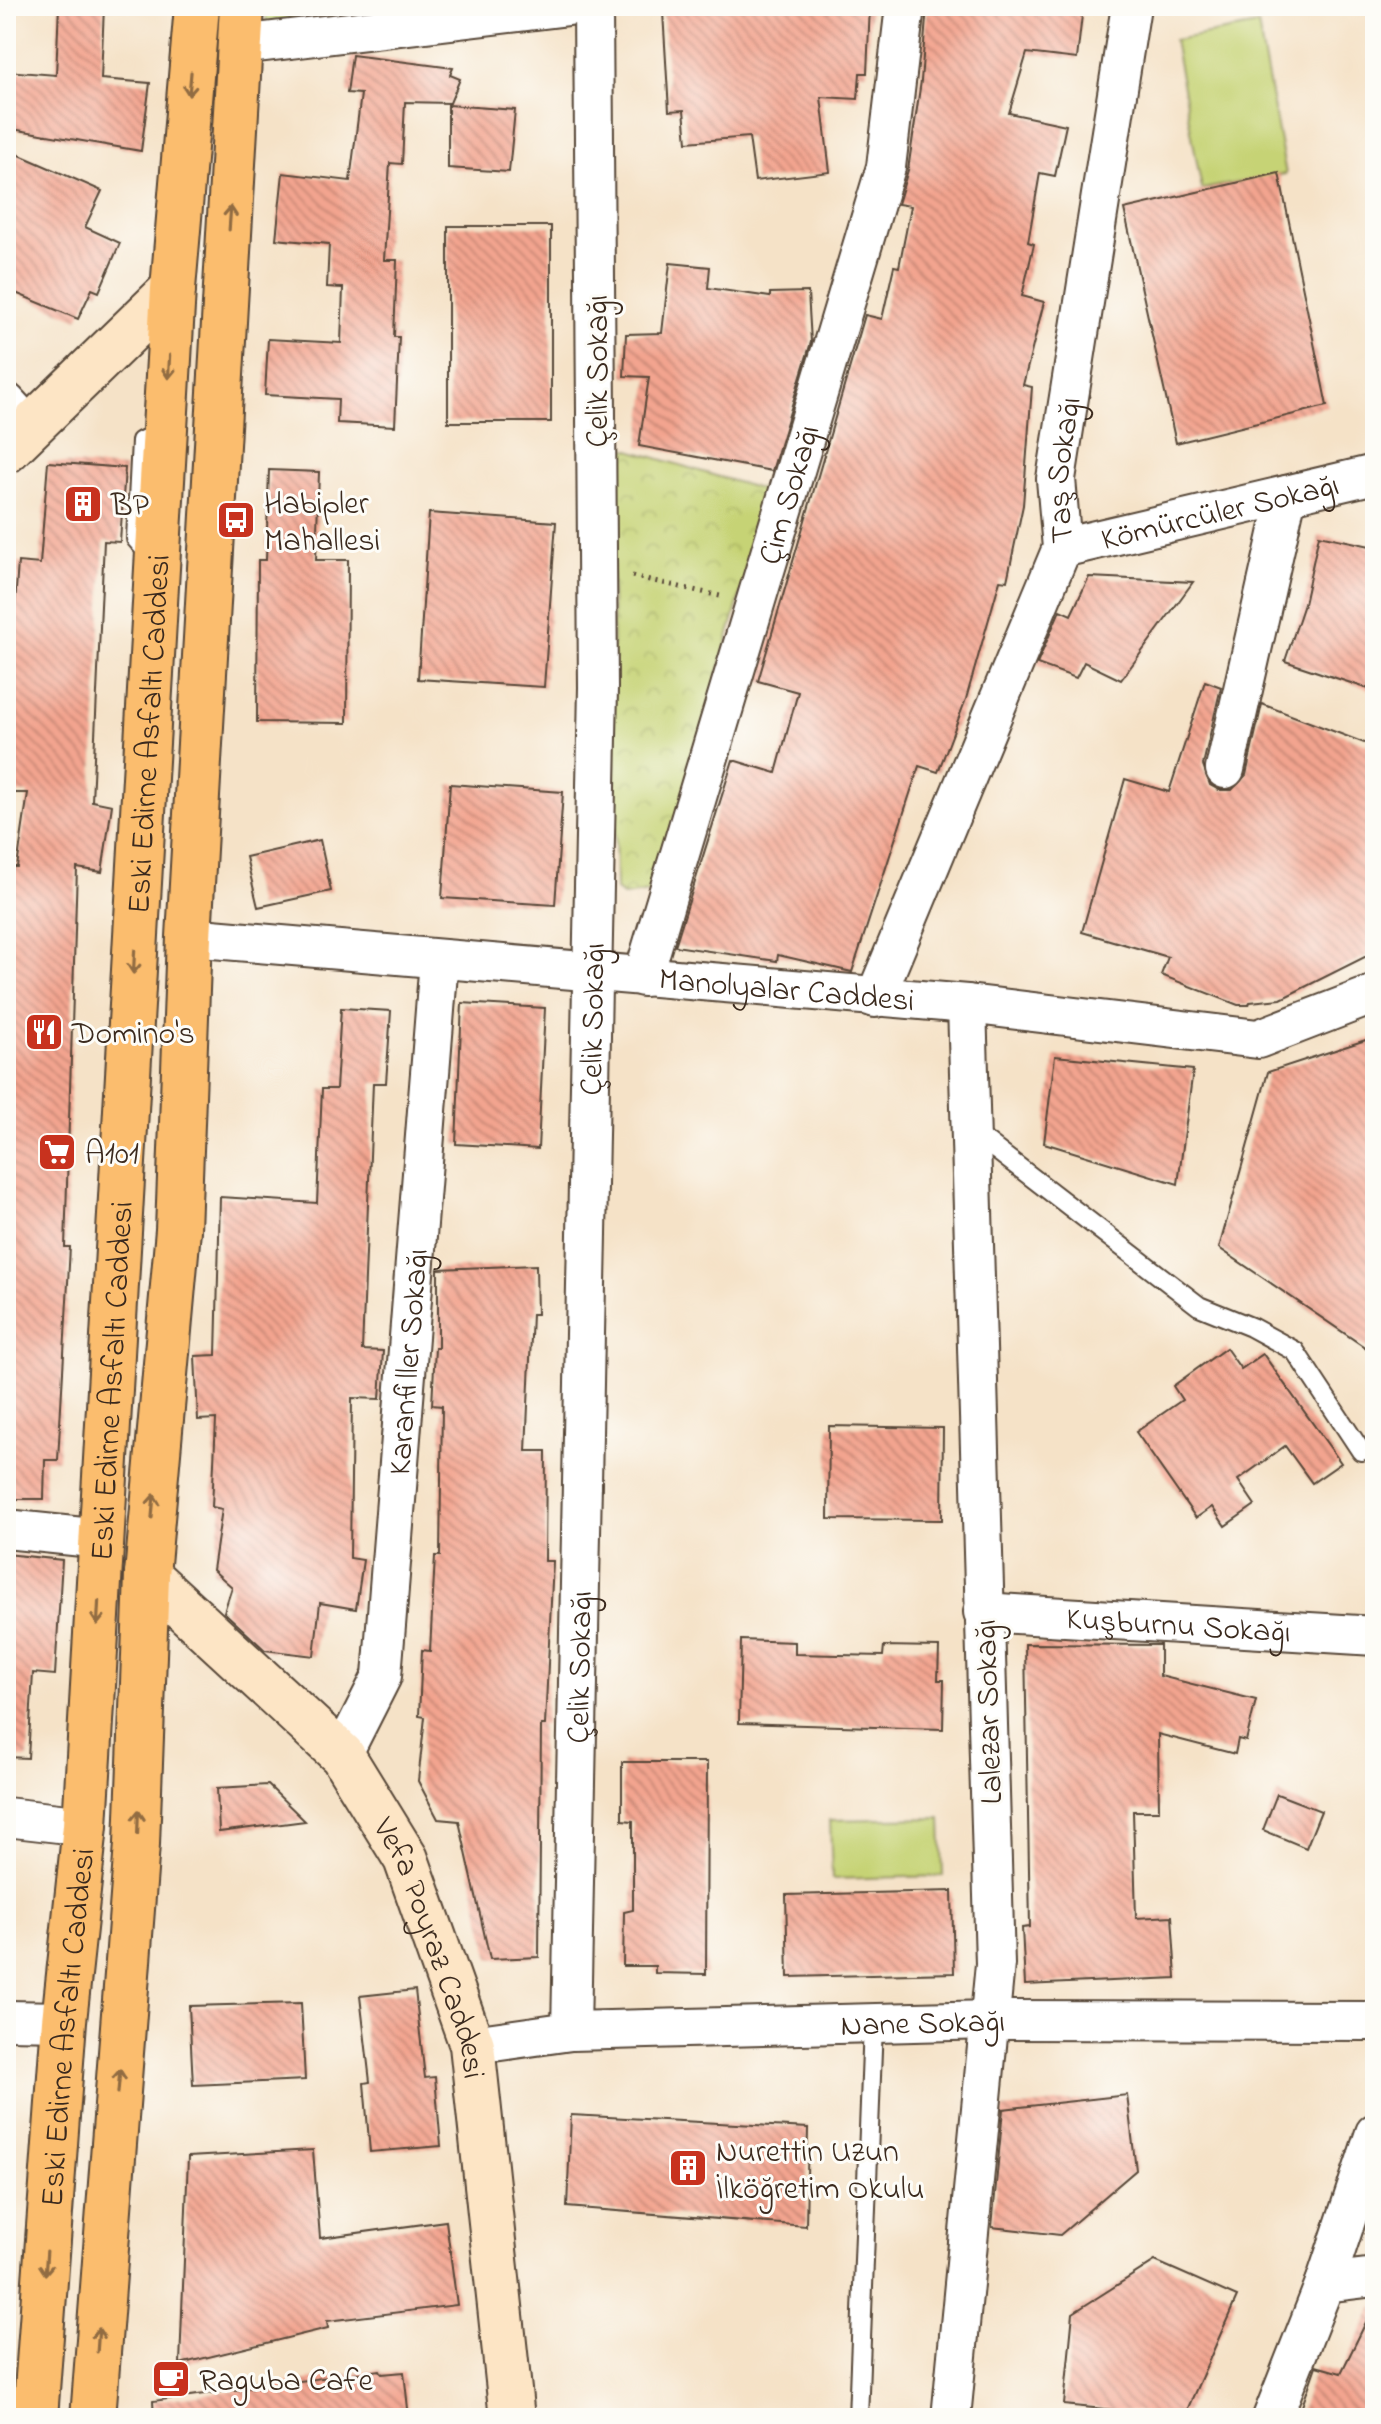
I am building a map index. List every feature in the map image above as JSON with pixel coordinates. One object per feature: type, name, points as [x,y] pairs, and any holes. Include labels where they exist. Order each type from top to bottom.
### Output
[{"type":"main road","name":"Eski Edirne Asfaltı Caddesi","points":[[35,2418],[64,2021],[85,1826],[173,289],[197,6]]},
{"type":"main road","name":"Eski Edirne Asfaltı Caddesi","points":[[93,2418],[137,1844],[147,1575],[178,1230],[189,937],[211,607],[241,25]]},
{"type":"main road","points":[[13,426],[173,289],[225,296]]},
{"type":"main road","points":[[102,1539],[147,1575]]},
{"type":"main road","name":"Vefa Poyraz Caddesi","points":[[147,1575],[342,1755],[406,1859],[472,2045],[512,2418]]},
{"type":"street","points":[[241,25],[569,6]]},
{"type":"street","name":"Çelik Sokağı","points":[[571,2031],[597,568],[593,6]]},
{"type":"street","name":"Çim Sokağı","points":[[643,977],[886,167],[905,6]]},
{"type":"street","name":"Taş Sokağı","points":[[875,998],[1062,548],[1056,479],[1131,6]]},
{"type":"street","name":"Kömürcüler Sokağı","points":[[1062,548],[1375,474]]},
{"type":"street","points":[[1225,769],[1287,495]]},
{"type":"street","name":"Manolyalar Caddesi","points":[[189,937],[967,1004],[1258,1039],[1375,994]]},
{"type":"street","name":"Karanfiller Sokağı","points":[[342,1755],[382,1676],[439,960]]},
{"type":"street","name":"Lalezar Sokağı","points":[[951,2418],[995,1964],[967,1004]]},
{"type":"street","points":[[6,1529],[102,1539]]},
{"type":"street","name":"Kuşburnu Sokağı","points":[[983,1612],[1375,1636]]},
{"type":"street","points":[[6,1817],[85,1826]]},
{"type":"street","points":[[6,2020],[64,2021]]},
{"type":"street","name":"Nane Sokağı","points":[[472,2045],[571,2031],[990,2020],[1375,2021]]},
{"type":"street","points":[[1272,2418],[1325,2283],[1375,2133]]},
{"type":"street","points":[[1325,2283],[1375,2277]]},
{"type":"lane","points":[[971,1130],[1199,1306],[1251,1327],[1295,1351],[1361,1451]]},
{"type":"lane","points":[[858,2418],[873,2024]]},
{"type":"path","points":[[597,568],[756,605]]},
{"type":"green space","points":[[266,6],[347,6],[347,9],[266,23]]},
{"type":"green space","points":[[1258,25],[1286,174],[1202,189],[1174,40]]},
{"type":"green space","points":[[610,444],[769,492],[657,891],[624,896],[616,890]]},
{"type":"green space","points":[[941,1818],[943,1876],[832,1879],[830,1820]]},
{"type":"building","points":[[59,6],[104,6],[101,79],[150,83],[141,151],[6,128],[6,71],[56,75]]},
{"type":"building","points":[[724,6],[870,6],[867,73],[860,73],[858,99],[821,97],[830,172],[755,181],[749,137],[687,142],[684,110],[669,111],[663,12]]},
{"type":"building","points":[[927,6],[1031,6],[1031,10],[1082,15],[1077,59],[1027,53],[1009,113],[1066,125],[1055,176],[1040,173],[1028,242],[1034,244],[1022,296],[1044,302],[1023,385],[1032,387],[1023,505],[1007,581],[1000,580],[966,699],[938,772],[919,766],[852,972],[778,955],[777,961],[675,946],[733,760],[776,773],[798,692],[758,681],[865,315],[882,319],[894,266],[899,267],[911,206],[898,204],[908,170],[921,81]]},
{"type":"building","points":[[352,55],[453,68],[450,75],[460,79],[450,103],[405,102],[402,164],[390,163],[384,260],[397,260],[394,337],[399,337],[395,426],[337,423],[338,399],[265,395],[268,339],[341,343],[343,288],[327,287],[329,244],[276,239],[283,173],[350,181],[361,94],[347,93]]},
{"type":"building","points":[[448,105],[515,110],[509,172],[448,168]]},
{"type":"building","points":[[6,149],[102,191],[85,227],[120,243],[99,292],[92,289],[78,319],[6,289]]},
{"type":"building","points":[[1279,173],[1327,406],[1176,443],[1124,209]]},
{"type":"building","points":[[448,226],[551,226],[551,422],[448,422]]},
{"type":"building","points":[[670,263],[710,267],[708,288],[770,297],[770,293],[808,292],[811,342],[772,471],[639,446],[649,377],[624,376],[626,334],[662,333]]},
{"type":"building","points":[[48,462],[125,468],[120,542],[104,541],[92,801],[112,805],[102,872],[77,868],[65,1247],[70,1247],[58,1460],[45,1460],[44,1499],[6,1499],[6,867],[17,867],[28,793],[6,793],[6,647],[12,647],[18,562],[40,564]]},
{"type":"building","points":[[269,470],[319,472],[316,560],[348,560],[347,723],[257,722],[258,560],[266,560]]},
{"type":"building","points":[[429,513],[556,522],[544,687],[418,679]]},
{"type":"building","points":[[1319,535],[1375,547],[1375,691],[1285,661],[1304,604]]},
{"type":"building","points":[[1089,577],[1193,582],[1121,680],[1084,662],[1076,678],[1037,664],[1060,610],[1071,615]]},
{"type":"building","points":[[1205,681],[1221,687],[1203,765],[1210,785],[1219,790],[1232,790],[1246,775],[1262,704],[1375,747],[1375,952],[1281,999],[1250,1002],[1249,1005],[1238,1005],[1161,975],[1168,957],[1082,932],[1125,779],[1169,792]]},
{"type":"building","points":[[450,784],[563,792],[555,905],[442,898]]},
{"type":"building","points":[[320,840],[331,891],[258,907],[246,857]]},
{"type":"building","points":[[462,1003],[545,1008],[538,1149],[456,1144]]},
{"type":"building","points":[[341,1008],[391,1011],[386,1083],[373,1083],[362,1350],[383,1351],[380,1399],[352,1398],[350,1558],[363,1560],[356,1609],[320,1603],[314,1656],[265,1650],[224,1612],[232,1587],[213,1570],[222,1509],[212,1507],[216,1419],[198,1420],[195,1356],[216,1355],[220,1197],[317,1203],[322,1089],[336,1089]]},
{"type":"building","points":[[1375,1037],[1375,1354],[1219,1248],[1268,1072]]},
{"type":"building","points":[[1055,1056],[1193,1070],[1178,1184],[1044,1143]]},
{"type":"building","points":[[536,1265],[537,1314],[532,1314],[526,1451],[546,1451],[545,1561],[553,1561],[545,1725],[541,1725],[539,1957],[490,1959],[459,1821],[438,1819],[418,1781],[425,1717],[419,1716],[422,1650],[430,1651],[435,1556],[440,1556],[442,1406],[432,1405],[435,1348],[438,1348],[438,1269]]},
{"type":"building","points":[[1226,1348],[1241,1369],[1263,1354],[1341,1463],[1312,1483],[1285,1446],[1238,1480],[1255,1505],[1225,1526],[1212,1507],[1196,1518],[1136,1432],[1182,1400],[1173,1386]]},
{"type":"building","points":[[829,1426],[943,1428],[942,1520],[828,1519]]},
{"type":"building","points":[[6,1554],[62,1560],[55,1675],[33,1673],[28,1758],[6,1757]]},
{"type":"building","points":[[741,1640],[795,1642],[795,1654],[883,1656],[884,1646],[939,1647],[938,1680],[944,1680],[943,1729],[739,1723]]},
{"type":"building","points":[[1025,1644],[1160,1645],[1160,1676],[1256,1700],[1246,1741],[1238,1739],[1235,1754],[1158,1734],[1159,1811],[1133,1811],[1136,1918],[1172,1916],[1176,1978],[1025,1985],[1022,1928],[1030,1927]]},
{"type":"building","points":[[622,1762],[707,1762],[706,1974],[655,1973],[655,1966],[623,1966],[624,1912],[633,1910],[633,1821],[622,1820]]},
{"type":"building","points":[[268,1785],[305,1821],[219,1832],[217,1788]]},
{"type":"building","points":[[1277,1794],[1321,1811],[1306,1848],[1263,1830]]},
{"type":"building","points":[[952,1891],[954,1973],[788,1977],[786,1895]]},
{"type":"building","points":[[415,1990],[425,2078],[435,2077],[441,2146],[370,2152],[364,2083],[370,2082],[360,1996]]},
{"type":"building","points":[[301,2003],[305,2080],[193,2085],[189,2006]]},
{"type":"building","points":[[1127,2095],[1136,2170],[1060,2235],[992,2227],[1003,2109]]},
{"type":"building","name":"Nurettin Uzun İlköğretim Okulu","points":[[571,2115],[808,2128],[806,2226],[567,2207]]},
{"type":"building","points":[[313,2150],[320,2238],[446,2221],[457,2305],[327,2321],[328,2328],[180,2364],[188,2157]]},
{"type":"building","points":[[1155,2261],[1237,2297],[1184,2417],[1064,2405],[1073,2313]]},
{"type":"building","points":[[1375,2304],[1375,2418],[1298,2418],[1316,2366],[1341,2373]]},
{"type":"building","points":[[380,2370],[382,2374],[404,2372],[409,2418],[154,2418],[153,2401]]},
{"type":"place","name":"BP","points":[[83,504]]},
{"type":"place","name":"Habipler Mahallesi","points":[[236,520]]},
{"type":"place","name":"Domino's","points":[[44,1032]]},
{"type":"place","name":"A101","points":[[57,1152]]},
{"type":"place","name":"Nurettin Uzun İlköğretim Okulu","points":[[688,2168]]},
{"type":"place","name":"Raguba Cafe","points":[[171,2379]]}]
